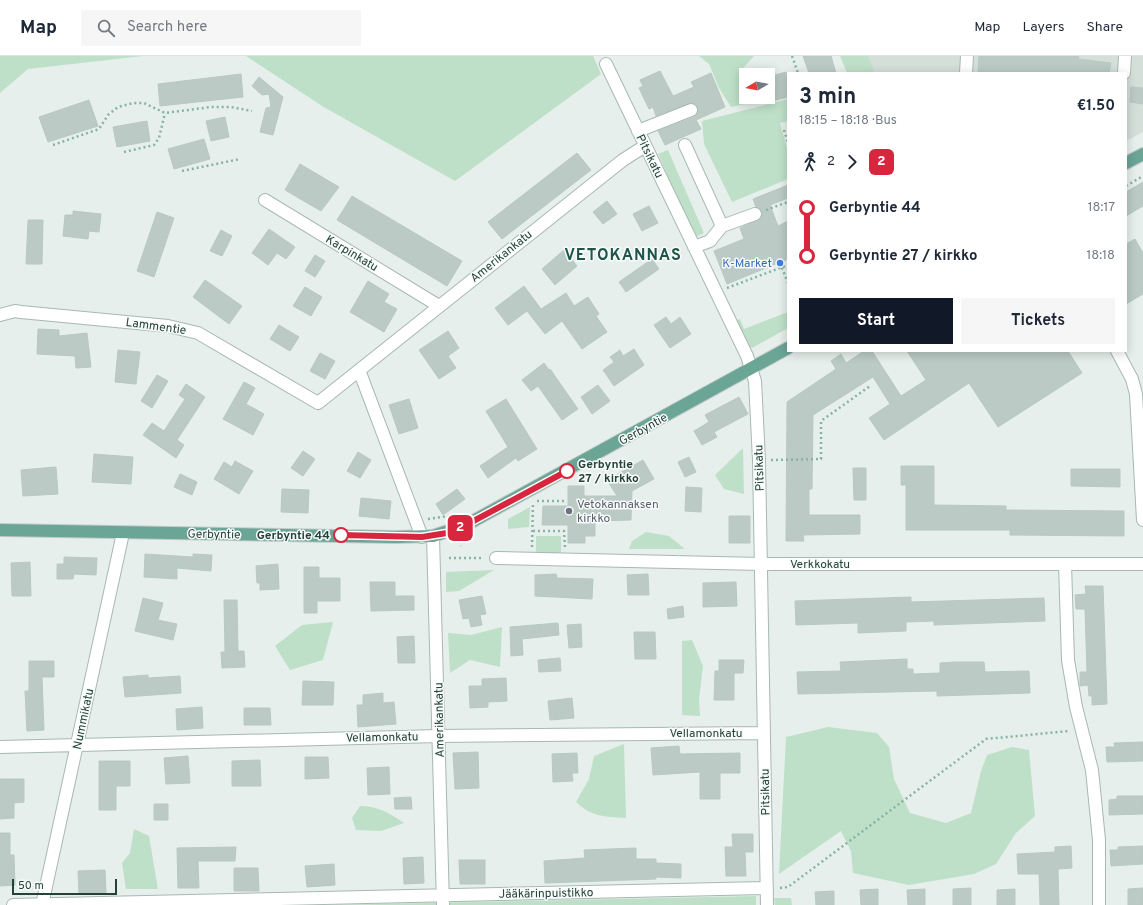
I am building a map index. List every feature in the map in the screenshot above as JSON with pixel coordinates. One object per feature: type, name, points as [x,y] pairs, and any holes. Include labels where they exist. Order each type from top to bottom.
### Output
[{"type":"main road","points":[[1127,162],[1143,154]]},
{"type":"main road","name":"Gerbyntie","points":[[0,530],[427,536],[447,533],[466,525],[752,370],[787,349]]},
{"type":"street","points":[[966,72],[967,56]]},
{"type":"street","points":[[1124,72],[1125,56]]},
{"type":"street","name":"Pitsikatu","points":[[606,64],[716,292],[752,370],[755,381],[759,460],[767,905]]},
{"type":"street","points":[[638,131],[691,110]]},
{"type":"street","points":[[686,145],[722,226]]},
{"type":"street","name":"Amerikankatu","points":[[318,403],[623,160],[645,146]]},
{"type":"street","name":"Karpinkatu","points":[[266,200],[439,306]]},
{"type":"street","points":[[694,247],[710,241],[722,226],[755,214]]},
{"type":"street","name":"Lammentie","points":[[0,315],[15,311],[168,326],[198,333],[318,403]]},
{"type":"street","points":[[1118,352],[1138,378],[1136,394],[1143,520]]},
{"type":"street","name":"Amerikankatu","points":[[360,370],[416,520],[427,536],[439,736],[443,900]]},
{"type":"street","name":"Nummikatu","points":[[42,905],[123,532]]},
{"type":"street","name":"Verkkokatu","points":[[496,558],[761,564],[1143,564]]},
{"type":"street","points":[[1065,564],[1068,660],[1082,730],[1092,770],[1099,840],[1099,905]]},
{"type":"street","name":"Vellamonkatu","points":[[0,747],[439,736],[764,733]]},
{"type":"street","name":"Jääkärinpuistikko","points":[[13,905],[443,900],[767,888]]},
{"type":"path","points":[[792,56],[798,72]]},
{"type":"path","points":[[53,145],[99,129],[108,115],[118,107],[133,102],[144,103],[165,113],[211,107],[231,107],[252,111]]},
{"type":"path","points":[[124,152],[154,145],[159,138],[165,113]]},
{"type":"path","points":[[784,130],[787,140]]},
{"type":"path","points":[[182,172],[240,159]]},
{"type":"path","points":[[1127,185],[1143,176]]},
{"type":"path","points":[[755,214],[787,202]]},
{"type":"path","points":[[780,263],[787,281]]},
{"type":"path","points":[[716,292],[787,265]]},
{"type":"path","points":[[759,460],[821,459],[820,421],[870,386]]},
{"type":"path","points":[[532,558],[533,501],[564,501]]},
{"type":"path","points":[[416,520],[455,515]]},
{"type":"path","points":[[533,532],[564,531],[565,559]]},
{"type":"path","points":[[448,558],[496,558]]},
{"type":"path","points":[[767,888],[788,887],[986,739],[1082,730]]},
{"type":"shaded area","points":[[860,56],[1143,56],[1143,132],[1127,140],[1127,72],[868,72]]},
{"type":"green space","points":[[0,56],[143,56],[28,69],[0,93]]},
{"type":"green space","points":[[246,56],[593,56],[601,74],[455,181],[322,106]]},
{"type":"green space","points":[[699,56],[754,56],[743,68],[739,68],[739,104],[745,104],[731,107],[719,88],[709,64]]},
{"type":"green space","points":[[840,56],[868,56],[875,72],[847,72]]},
{"type":"green space","points":[[787,99],[787,121],[780,123],[787,148],[787,179],[732,202],[704,144],[702,121],[768,104],[775,104],[775,102]]},
{"type":"green space","points":[[668,150],[704,233],[695,237],[658,154]]},
{"type":"green space","points":[[787,312],[787,329],[752,348],[746,344],[734,321],[740,319],[744,329]]},
{"type":"green space","points":[[743,448],[744,494],[724,489],[715,475]]},
{"type":"green space","points":[[530,507],[529,527],[508,529],[508,519]]},
{"type":"green space","points":[[646,532],[669,536],[685,549],[629,549],[632,541]]},
{"type":"green space","points":[[536,536],[561,536],[561,555],[536,555]]},
{"type":"green space","points":[[494,570],[459,591],[446,592],[446,572]]},
{"type":"green space","points":[[333,622],[323,660],[290,670],[275,646],[302,625]]},
{"type":"green space","points":[[502,627],[500,667],[470,660],[450,673],[448,633],[471,635]]},
{"type":"green space","points":[[692,640],[703,666],[699,699],[700,716],[682,715],[682,641]]},
{"type":"green space","points":[[828,727],[877,733],[889,747],[894,779],[910,813],[946,823],[971,813],[981,771],[987,755],[1012,747],[1029,750],[1035,816],[1016,833],[996,864],[974,874],[909,885],[853,873],[851,851],[841,831],[779,874],[786,737]]},
{"type":"green space","points":[[624,744],[626,818],[593,814],[576,802],[589,779],[594,756]]},
{"type":"green space","points":[[360,806],[372,807],[383,811],[404,823],[381,831],[356,830],[352,818]]},
{"type":"green space","points":[[134,829],[149,836],[158,889],[126,889],[122,863],[130,853]]},
{"type":"green space","points":[[756,896],[756,905],[328,905]]},
{"type":"green space","points":[[774,898],[791,898],[792,905],[775,905]]},
{"type":"building","points":[[803,56],[831,56],[836,72],[809,72]]},
{"type":"building","points":[[979,56],[1079,56],[1078,59],[1111,63],[1109,72],[978,72]]},
{"type":"building","points":[[660,71],[673,96],[694,87],[691,82],[711,73],[725,107],[696,120],[701,129],[665,145],[658,131],[694,117],[698,111],[696,104],[692,103],[656,116],[653,107],[649,109],[639,88],[643,86],[640,80]]},
{"type":"building","points":[[786,72],[787,76],[787,97],[775,100],[775,75]]},
{"type":"building","points":[[241,74],[243,97],[160,106],[158,84]]},
{"type":"building","points":[[259,77],[283,97],[273,135],[260,132],[266,108],[271,107],[269,94],[262,95],[252,86]]},
{"type":"building","points":[[1131,87],[1143,88],[1143,104],[1130,102]]},
{"type":"building","points":[[89,100],[98,126],[48,142],[39,117]]},
{"type":"building","points":[[225,117],[229,137],[211,141],[206,121]]},
{"type":"building","points":[[147,121],[150,141],[117,147],[113,127]]},
{"type":"building","points":[[204,139],[210,159],[174,169],[168,149]]},
{"type":"building","points":[[577,153],[591,170],[502,239],[488,222]]},
{"type":"building","points":[[300,164],[339,187],[321,211],[285,190]]},
{"type":"building","points":[[1143,182],[1143,206],[1127,215],[1127,191]]},
{"type":"building","points":[[787,185],[787,198],[770,205],[778,226],[787,222],[787,259],[727,284],[714,251],[744,239],[740,228],[761,218],[762,211],[756,207],[753,199]]},
{"type":"building","points":[[352,196],[462,261],[447,286],[337,220]]},
{"type":"building","points":[[607,201],[617,214],[603,224],[593,212]]},
{"type":"building","points":[[649,206],[658,223],[642,231],[633,214]]},
{"type":"building","points":[[73,211],[101,214],[99,232],[89,231],[88,239],[63,236],[65,215],[73,215]]},
{"type":"building","points":[[157,212],[174,218],[154,277],[137,271]]},
{"type":"building","points":[[28,220],[43,220],[42,264],[26,264]]},
{"type":"building","points":[[269,229],[295,247],[286,259],[277,253],[268,265],[252,253]]},
{"type":"building","points":[[221,230],[232,236],[222,256],[210,251]]},
{"type":"building","points":[[1135,239],[1143,253],[1143,294],[1127,303],[1127,243]]},
{"type":"building","points":[[564,250],[577,266],[555,285],[542,269]]},
{"type":"building","points":[[315,255],[325,261],[315,277],[305,271]]},
{"type":"building","points":[[652,259],[659,269],[626,292],[619,282]]},
{"type":"building","points":[[205,280],[242,306],[229,324],[193,297]]},
{"type":"building","points":[[368,281],[389,294],[384,302],[397,309],[384,332],[350,312]]},
{"type":"building","points":[[524,286],[541,309],[566,293],[574,306],[588,297],[599,314],[596,316],[607,332],[582,349],[562,321],[545,334],[527,311],[508,325],[495,308]]},
{"type":"building","points":[[305,287],[322,297],[311,316],[293,306]]},
{"type":"building","points":[[666,317],[671,324],[680,317],[691,334],[670,348],[654,325]]},
{"type":"building","points":[[279,325],[299,337],[290,351],[270,339]]},
{"type":"building","points":[[38,329],[59,330],[59,336],[87,333],[91,367],[76,368],[75,356],[37,354]]},
{"type":"building","points":[[448,331],[459,348],[448,356],[456,368],[439,379],[419,350]]},
{"type":"building","points":[[634,349],[644,365],[614,386],[603,370],[614,362],[610,357],[620,350],[623,356]]},
{"type":"building","points":[[118,350],[140,352],[136,384],[115,382]]},
{"type":"building","points":[[862,352],[873,352],[901,396],[926,380],[908,352],[1069,352],[1082,373],[998,427],[969,383],[884,440],[869,418],[890,404],[873,377],[813,415],[812,489],[809,489],[809,515],[860,515],[860,534],[803,535],[804,541],[786,541],[787,402],[836,369],[831,361],[841,354],[846,363]]},
{"type":"building","points":[[320,353],[335,361],[325,379],[310,371]]},
{"type":"building","points":[[544,363],[549,370],[550,369],[578,409],[562,420],[538,386],[531,391],[522,380]]},
{"type":"building","points":[[157,375],[168,381],[152,408],[141,401]]},
{"type":"building","points":[[244,382],[255,388],[246,404],[264,414],[253,435],[223,419]]},
{"type":"building","points":[[186,384],[205,397],[177,440],[184,445],[176,458],[143,435],[152,423],[164,431],[185,399],[179,395]]},
{"type":"building","points":[[598,385],[610,401],[592,414],[581,397]]},
{"type":"building","points":[[739,397],[748,414],[714,432],[717,437],[702,445],[694,431],[709,422],[705,415]]},
{"type":"building","points":[[409,399],[418,428],[399,434],[389,405]]},
{"type":"building","points":[[506,399],[537,449],[518,461],[516,458],[488,478],[480,466],[508,447],[486,411]]},
{"type":"building","points":[[303,451],[315,459],[303,476],[291,468]]},
{"type":"building","points":[[358,452],[371,460],[360,478],[347,471]]},
{"type":"building","points":[[94,454],[133,457],[131,484],[92,482]]},
{"type":"building","points":[[689,457],[696,472],[685,477],[678,462]]},
{"type":"building","points":[[643,460],[654,479],[632,491],[631,520],[595,521],[595,536],[585,536],[585,543],[568,543],[568,525],[542,525],[543,506],[568,506],[568,486],[584,486],[584,496],[617,496],[607,480]]},
{"type":"building","points":[[235,461],[253,471],[239,494],[214,479],[224,462],[232,467]]},
{"type":"building","points":[[901,466],[934,466],[934,505],[1006,506],[1006,510],[1124,511],[1124,536],[1010,535],[1010,530],[906,530],[906,485],[901,485]]},
{"type":"building","points":[[56,467],[58,494],[23,496],[21,470]]},
{"type":"building","points":[[853,468],[866,468],[866,500],[854,500]]},
{"type":"building","points":[[1071,469],[1120,469],[1120,487],[1071,486]]},
{"type":"building","points":[[180,474],[197,482],[192,495],[174,487]]},
{"type":"building","points":[[686,487],[702,488],[701,512],[685,511]]},
{"type":"building","points":[[282,489],[309,490],[308,513],[281,512]]},
{"type":"building","points":[[457,489],[465,499],[443,515],[436,504]]},
{"type":"building","points":[[361,498],[391,501],[389,519],[359,516]]},
{"type":"building","points":[[729,516],[750,516],[750,543],[729,543]]},
{"type":"building","points":[[145,554],[193,557],[193,554],[212,555],[211,571],[177,568],[177,579],[144,577]]},
{"type":"building","points":[[64,557],[97,558],[96,575],[74,574],[73,579],[57,579],[57,564],[64,564]]},
{"type":"building","points":[[30,562],[31,596],[12,596],[11,563]]},
{"type":"building","points":[[278,564],[279,589],[260,590],[260,583],[257,583],[256,566]]},
{"type":"building","points":[[304,567],[319,567],[319,578],[340,578],[340,601],[317,601],[317,613],[304,613]]},
{"type":"building","points":[[556,574],[557,578],[593,579],[592,599],[535,596],[535,575]]},
{"type":"building","points":[[648,574],[649,595],[628,595],[627,575]]},
{"type":"building","points":[[370,582],[395,582],[395,596],[414,596],[414,610],[371,611]]},
{"type":"building","points":[[736,582],[737,606],[703,607],[703,583]]},
{"type":"building","points":[[1085,586],[1103,586],[1107,704],[1092,705],[1092,696],[1089,696],[1088,685],[1080,686],[1080,672],[1087,672],[1085,609],[1076,609],[1075,595],[1086,594]]},
{"type":"building","points":[[482,596],[486,614],[480,615],[482,625],[471,627],[469,618],[463,619],[459,600]]},
{"type":"building","points":[[911,597],[911,602],[1044,598],[1045,621],[934,625],[934,621],[906,622],[906,631],[858,633],[858,623],[796,625],[795,601]]},
{"type":"building","points":[[143,598],[163,603],[158,620],[177,624],[173,640],[135,631]]},
{"type":"building","points":[[224,600],[237,600],[238,651],[244,651],[245,667],[222,668],[221,652],[225,652]]},
{"type":"building","points":[[683,606],[684,617],[668,619],[667,609]]},
{"type":"building","points":[[558,623],[559,635],[522,639],[523,655],[511,656],[510,627]]},
{"type":"building","points":[[581,624],[582,647],[569,648],[567,625]]},
{"type":"building","points":[[634,632],[655,632],[656,659],[635,659]]},
{"type":"building","points":[[414,636],[415,663],[398,663],[397,637]]},
{"type":"building","points":[[560,658],[561,671],[539,672],[538,660]]},
{"type":"building","points":[[907,659],[907,669],[913,669],[913,674],[940,673],[940,663],[955,662],[984,662],[985,672],[1029,671],[1030,693],[937,696],[937,691],[798,694],[797,672],[841,671],[840,662]]},
{"type":"building","points":[[719,660],[744,660],[743,673],[734,673],[734,700],[714,700],[715,671],[719,671]]},
{"type":"building","points":[[29,661],[54,661],[54,677],[42,677],[44,730],[27,731],[25,691],[29,691]]},
{"type":"building","points":[[148,675],[148,678],[180,676],[181,693],[125,697],[123,677]]},
{"type":"building","points":[[506,678],[507,701],[488,702],[488,707],[470,708],[469,686],[482,686],[482,679]]},
{"type":"building","points":[[303,681],[334,682],[333,705],[302,705]]},
{"type":"building","points":[[383,693],[383,703],[394,702],[396,724],[358,727],[357,705],[363,705],[363,695]]},
{"type":"building","points":[[572,698],[574,718],[550,720],[548,701]]},
{"type":"building","points":[[202,707],[203,728],[177,730],[176,709]]},
{"type":"building","points":[[244,708],[270,708],[271,725],[244,725]]},
{"type":"building","points":[[1143,742],[1143,761],[1107,762],[1106,747],[1115,747],[1114,743]]},
{"type":"building","points":[[679,746],[680,754],[740,753],[740,773],[720,773],[720,799],[700,799],[700,772],[653,775],[651,748]]},
{"type":"building","points":[[478,752],[479,788],[455,789],[453,753]]},
{"type":"building","points":[[577,753],[578,773],[572,773],[573,781],[553,782],[552,754]]},
{"type":"building","points":[[188,756],[190,783],[166,784],[164,758]]},
{"type":"building","points":[[305,757],[328,757],[329,778],[305,779]]},
{"type":"building","points":[[260,760],[261,786],[232,786],[232,761]]},
{"type":"building","points":[[99,761],[130,761],[130,786],[116,786],[116,810],[99,810]]},
{"type":"building","points":[[389,767],[390,794],[368,795],[367,768]]},
{"type":"building","points":[[0,779],[24,779],[24,802],[14,803],[14,818],[0,819]]},
{"type":"building","points":[[1117,796],[1143,796],[1143,814],[1109,815],[1109,800],[1117,799]]},
{"type":"building","points":[[411,797],[412,809],[395,809],[394,798]]},
{"type":"building","points":[[154,804],[168,804],[168,820],[154,820]]},
{"type":"building","points":[[0,833],[10,833],[10,855],[14,855],[15,885],[0,886]]},
{"type":"building","points":[[732,834],[753,834],[753,852],[745,852],[746,876],[726,876],[725,847],[733,847]]},
{"type":"building","points":[[1071,846],[1072,868],[1058,869],[1059,905],[1040,905],[1039,874],[1018,874],[1017,854],[1055,852],[1055,847]]},
{"type":"building","points":[[1143,846],[1143,864],[1111,866],[1110,850],[1118,850],[1118,847]]},
{"type":"building","points":[[236,847],[235,861],[198,861],[199,888],[178,888],[177,848]]},
{"type":"building","points":[[636,848],[636,859],[656,859],[656,863],[681,864],[681,878],[656,877],[656,879],[545,883],[544,861],[585,858],[584,850]]},
{"type":"building","points":[[423,857],[424,883],[404,884],[403,858]]},
{"type":"building","points":[[459,860],[485,860],[485,884],[460,884]]},
{"type":"building","points":[[334,864],[335,885],[307,887],[305,866]]},
{"type":"building","points":[[234,868],[258,868],[259,891],[234,891]]},
{"type":"building","points":[[105,870],[106,893],[79,894],[78,871]]},
{"type":"building","points":[[971,888],[971,905],[953,905],[953,889]]},
{"type":"building","points":[[1143,888],[1143,905],[1128,905],[1128,889]]},
{"type":"building","points":[[878,889],[878,905],[861,905],[860,890]]},
{"type":"building","points":[[925,889],[925,905],[908,905],[907,890]]},
{"type":"building","points":[[1015,889],[1015,905],[997,905],[997,890]]},
{"type":"building","points":[[834,891],[834,905],[816,905],[815,892]]},
{"type":"bus line","name":"2","points":[[341,535],[422,537],[447,533],[466,525],[567,471]]},
{"type":"place","name":"K-Market","points":[[780,263]]},
{"type":"place","name":"Gerbyntie 27 / kirkko","points":[[567,471]]},
{"type":"place","name":"Vetokannaksen kirkko","points":[[569,511]]},
{"type":"place","name":"Gerbyntie 44","points":[[341,535]]},
{"type":"district","name":"VETOKANNAS","points":[[623,254]]}]
